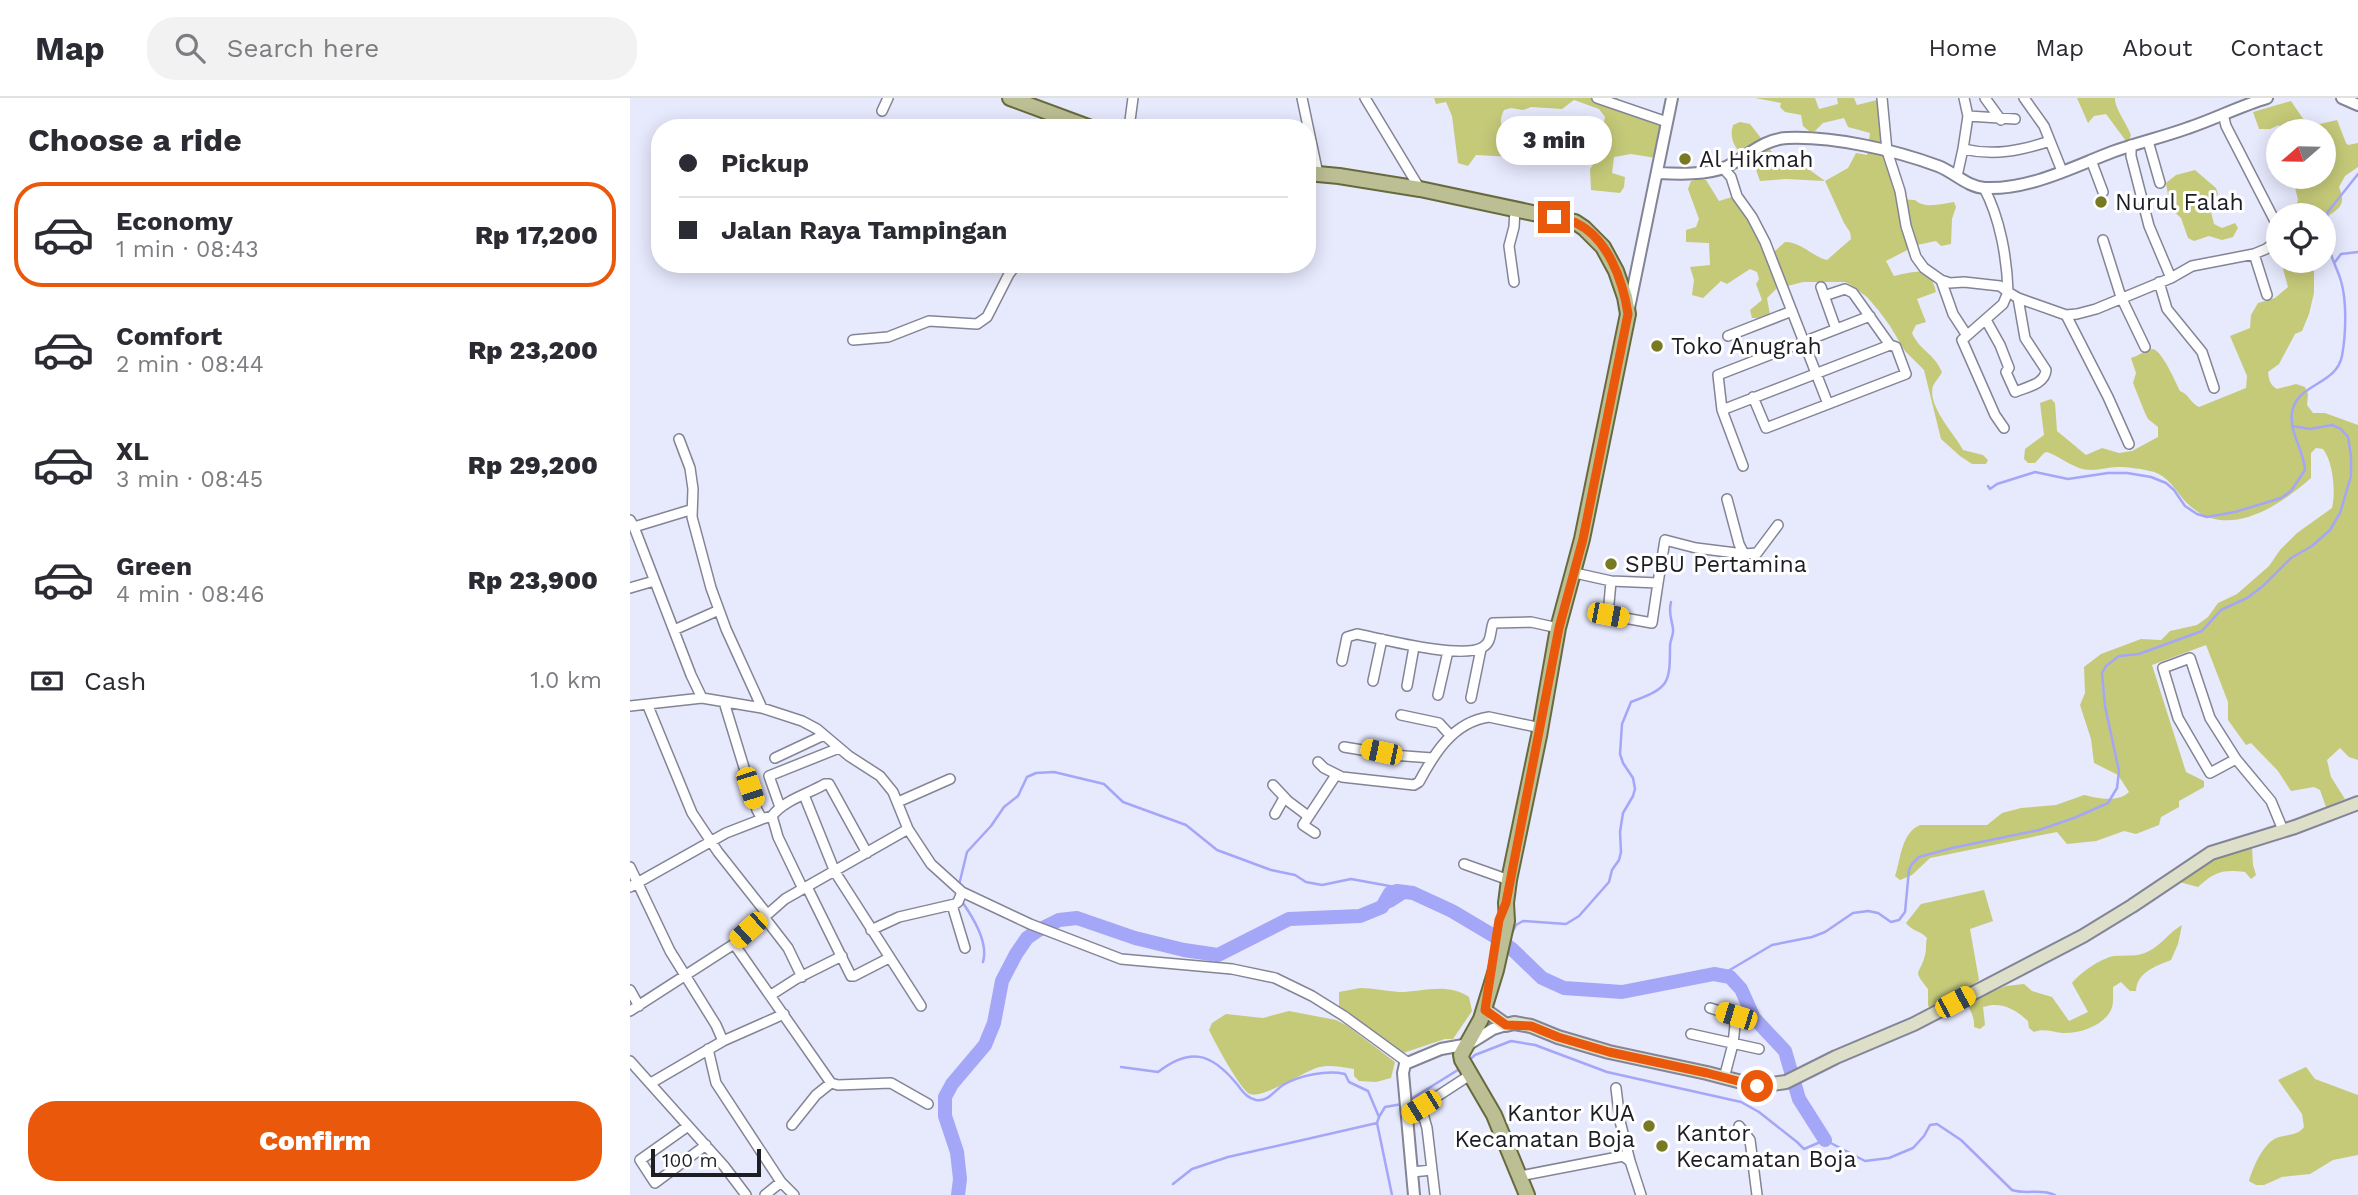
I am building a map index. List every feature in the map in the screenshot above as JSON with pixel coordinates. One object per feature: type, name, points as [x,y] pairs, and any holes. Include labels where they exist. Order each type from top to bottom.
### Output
[{"type":"main road","points":[[1010,98],[1030,102],[1070,119]]},
{"type":"main road","points":[[1316,174],[1420,189],[1574,222],[1603,247],[1616,271],[1625,298],[1628,314],[1574,573],[1559,628],[1490,987],[1485,1010],[1461,1055],[1469,1074],[1494,1115],[1527,1195]]},
{"type":"main road","points":[[1485,1010],[1506,1025],[1531,1026],[1609,1052],[1757,1086],[1786,1082],[1914,1024],[2082,936],[2133,906],[2211,853],[2358,803]]},
{"type":"street","points":[[883,111],[888,98]]},
{"type":"street","points":[[1130,119],[1133,98]]},
{"type":"street","points":[[1302,98],[1305,119]]},
{"type":"street","points":[[1365,98],[1420,189]]},
{"type":"street","points":[[1598,98],[1667,122]]},
{"type":"street","points":[[1628,314],[1672,98]]},
{"type":"street","points":[[1882,98],[1887,151],[1916,257],[1924,268],[1941,280],[2000,286],[2018,298],[2066,315],[2096,309],[2171,278],[2192,266],[2254,254],[2266,249]]},
{"type":"street","points":[[1957,176],[1968,116],[1965,98]]},
{"type":"street","points":[[1985,98],[2001,120]]},
{"type":"street","points":[[2024,98],[2044,126],[2062,171]]},
{"type":"street","points":[[1658,173],[1678,174],[1723,168],[1762,144],[1786,138],[1839,141],[1887,151],[1940,166],[1970,184],[1984,188],[2035,181],[2267,98]]},
{"type":"street","points":[[2342,98],[2358,105]]},
{"type":"street","points":[[2223,114],[2226,126],[2266,204]]},
{"type":"street","points":[[1968,116],[2015,120]]},
{"type":"street","points":[[1962,149],[2005,153],[2050,141]]},
{"type":"street","points":[[2148,141],[2160,183]]},
{"type":"street","points":[[2130,145],[2148,223],[2171,278]]},
{"type":"street","points":[[2091,160],[2102,192]]},
{"type":"street","points":[[1723,168],[1731,177],[1737,196],[1765,242],[1828,404]]},
{"type":"street","points":[[1984,188],[1993,204],[2008,272],[2008,292],[2003,304],[1962,340],[1995,415],[2004,428]]},
{"type":"street","points":[[1514,282],[1509,246],[1515,209]]},
{"type":"street","points":[[2103,240],[2121,297],[2145,347]]},
{"type":"street","points":[[2254,254],[2267,295]]},
{"type":"street","points":[[853,340],[888,337],[929,321],[977,324],[987,317],[1010,273]]},
{"type":"street","points":[[1941,280],[1953,314],[1966,334]]},
{"type":"street","points":[[2159,282],[2167,309],[2202,352],[2214,388]]},
{"type":"street","points":[[1836,329],[1823,292],[1849,290],[1878,325],[1890,345]]},
{"type":"street","points":[[1986,320],[2000,345],[2009,368],[2006,372],[2015,392],[2041,382],[2046,376],[2046,370],[2025,338],[2018,298]]},
{"type":"street","points":[[1728,336],[1792,310]]},
{"type":"street","points":[[2066,315],[2129,444]]},
{"type":"street","points":[[1743,466],[1722,410],[1718,375],[1870,316]]},
{"type":"street","points":[[1722,410],[1753,397],[1890,345],[1896,347],[1906,374],[1766,428],[1753,397]]},
{"type":"street","points":[[679,439],[690,468],[690,510],[707,577],[762,708]]},
{"type":"street","points":[[1727,499],[1744,555]]},
{"type":"street","points":[[690,510],[632,523],[702,698]]},
{"type":"street","points":[[1611,581],[1608,615],[1652,623],[1665,540],[1744,555],[1757,553],[1778,525]]},
{"type":"street","points":[[1574,573],[1611,581],[1658,583]]},
{"type":"street","points":[[630,588],[654,581]]},
{"type":"street","points":[[674,630],[719,610]]},
{"type":"street","points":[[1342,661],[1347,637],[1357,635],[1448,652],[1481,649],[1488,643],[1493,622],[1531,622],[1559,628]]},
{"type":"street","points":[[1373,681],[1382,639]]},
{"type":"street","points":[[1407,686],[1414,647]]},
{"type":"street","points":[[1471,698],[1481,649]]},
{"type":"street","points":[[1438,695],[1448,652]]},
{"type":"street","points":[[2236,758],[2210,773],[2178,718],[2163,668],[2190,658],[2210,718],[2236,758],[2272,802],[2283,830]]},
{"type":"street","points":[[630,706],[702,698],[762,708],[802,721],[880,776],[893,792],[908,830],[958,896],[1121,959],[1243,971],[1275,978],[1345,1016],[1406,1062]]},
{"type":"street","points":[[723,702],[762,819]]},
{"type":"street","points":[[648,706],[692,813],[710,842],[788,948],[802,978]]},
{"type":"street","points":[[1401,715],[1439,723],[1450,735]]},
{"type":"street","points":[[1318,762],[1336,775],[1414,785],[1419,782],[1432,758],[1450,735],[1480,718],[1489,717],[1541,728]]},
{"type":"street","points":[[775,758],[824,735]]},
{"type":"street","points":[[1344,747],[1432,758]]},
{"type":"street","points":[[780,807],[769,776],[839,748]]},
{"type":"street","points":[[1315,833],[1303,825],[1336,775]]},
{"type":"street","points":[[898,802],[950,779]]},
{"type":"street","points":[[634,885],[726,833],[772,816],[780,807],[825,784],[829,784],[867,853]]},
{"type":"street","points":[[1273,785],[1284,798],[1308,816]]},
{"type":"street","points":[[804,795],[835,872],[921,1006]]},
{"type":"street","points":[[1275,814],[1284,798]]},
{"type":"street","points":[[772,816],[778,836],[850,976],[889,958]]},
{"type":"street","points":[[630,1011],[734,944],[785,899],[908,830]]},
{"type":"street","points":[[1464,864],[1509,880]]},
{"type":"street","points":[[630,867],[634,885],[723,1041]]},
{"type":"street","points":[[872,930],[899,917],[958,896]]},
{"type":"street","points":[[958,896],[965,948]]},
{"type":"street","points":[[734,944],[831,1083],[891,1083],[928,1104]]},
{"type":"street","points":[[771,995],[842,956]]},
{"type":"street","points":[[630,990],[639,1006]]},
{"type":"street","points":[[1710,1008],[1736,1016],[1733,1044],[1724,1078]]},
{"type":"street","points":[[652,1083],[723,1041],[784,1014]]},
{"type":"street","points":[[1406,1062],[1454,1045],[1469,1044],[1493,1029],[1506,1025]]},
{"type":"street","points":[[1691,1034],[1759,1049]]},
{"type":"street","points":[[709,1049],[716,1083],[781,1182],[794,1195]]},
{"type":"street","points":[[630,1060],[706,1144],[746,1195]]},
{"type":"street","points":[[1406,1062],[1403,1073],[1414,1195]]},
{"type":"street","points":[[1407,1114],[1469,1074]]},
{"type":"street","points":[[792,1125],[816,1095],[831,1083]]},
{"type":"street","points":[[1616,1088],[1620,1121],[1642,1195]]},
{"type":"street","points":[[1421,1107],[1427,1128],[1435,1195]]},
{"type":"street","points":[[688,1126],[640,1160],[655,1183],[706,1144]]},
{"type":"street","points":[[1739,1126],[1750,1140],[1757,1195]]},
{"type":"street","points":[[1520,1176],[1619,1156],[1630,1161]]},
{"type":"street","points":[[1412,1172],[1433,1174]]},
{"type":"street","points":[[765,1195],[781,1182]]},
{"type":"green space","points":[[1434,98],[1617,98],[1617,111],[1652,119],[1661,124],[1656,158],[1631,154],[1614,157],[1612,173],[1625,177],[1620,193],[1591,190],[1590,169],[1602,151],[1601,137],[1605,117],[1599,109],[1574,100],[1562,109],[1531,107],[1504,110],[1501,123],[1511,140],[1515,157],[1476,155],[1468,166],[1458,163],[1452,116],[1446,102],[1436,104]]},
{"type":"green space","points":[[1755,98],[1815,98],[1819,109],[1838,104],[1837,98],[1854,98],[1857,105],[1885,98],[1889,126],[1880,129],[1884,160],[1897,199],[1915,200],[1928,205],[1954,202],[1956,207],[1952,219],[1951,244],[1941,246],[1936,241],[1917,245],[1886,261],[1894,276],[1920,272],[1930,277],[1933,283],[1936,292],[1917,299],[1926,322],[1916,325],[1912,333],[1942,372],[1933,386],[1932,394],[1937,411],[1963,450],[1983,455],[1988,460],[1986,464],[1972,464],[1941,439],[1924,370],[1905,351],[1890,326],[1867,297],[1851,285],[1845,282],[1803,282],[1776,289],[1767,298],[1770,315],[1763,318],[1752,318],[1750,310],[1762,300],[1756,284],[1759,279],[1757,272],[1750,269],[1727,284],[1721,281],[1703,298],[1692,295],[1694,280],[1690,267],[1710,265],[1709,243],[1686,242],[1686,230],[1696,227],[1699,219],[1688,189],[1691,181],[1706,180],[1719,201],[1738,192],[1774,252],[1785,242],[1802,247],[1827,260],[1851,239],[1825,181],[1848,168],[1856,153],[1867,155],[1870,133],[1848,127],[1844,118],[1823,123],[1815,131],[1809,131],[1803,126],[1801,115],[1785,112],[1780,107],[1781,103]]},
{"type":"green space","points":[[2077,98],[2115,98],[2131,135],[2129,141],[2126,141],[2106,114],[2094,116],[2088,123]]},
{"type":"green space","points":[[2291,101],[2303,119],[2266,119],[2266,129],[2259,129],[2253,112]]},
{"type":"green space","points":[[2337,120],[2346,143],[2358,143],[2358,167],[2345,176],[2339,187],[2342,203],[2336,210],[2336,203],[2297,203],[2295,189],[2336,189]]},
{"type":"green space","points":[[1740,122],[1750,124],[1776,157],[1781,168],[1807,168],[1825,181],[1760,181],[1753,161],[1744,150],[1737,149],[1734,143],[1733,125]]},
{"type":"green space","points":[[2195,170],[2216,188],[2218,194],[2209,204],[2214,224],[2222,228],[2235,223],[2238,228],[2233,237],[2222,240],[2209,236],[2194,241],[2188,238],[2181,218],[2170,208],[2166,183],[2176,175]]},
{"type":"green space","points":[[2284,273],[2314,273],[2314,293],[2309,314],[2302,331],[2295,334],[2279,364],[2268,372],[2270,382],[2277,389],[2296,384],[2305,387],[2308,394],[2307,405],[2313,413],[2325,413],[2358,425],[2358,760],[2349,757],[2340,748],[2327,760],[2331,777],[2345,799],[2326,807],[2320,790],[2314,787],[2291,791],[2278,771],[2251,743],[2246,745],[2228,720],[2228,702],[2206,645],[2152,665],[2186,772],[2204,781],[2204,787],[2179,801],[2179,807],[2161,817],[2159,825],[2136,834],[2124,831],[2096,841],[2067,844],[2057,832],[1930,858],[1912,875],[1900,880],[1895,876],[1905,840],[1920,825],[1987,825],[2002,813],[2021,808],[2056,805],[2084,795],[2113,799],[2129,792],[2118,775],[2094,763],[2091,739],[2080,705],[2085,693],[2084,667],[2101,654],[2141,639],[2161,640],[2170,631],[2197,625],[2208,617],[2218,603],[2237,594],[2269,566],[2297,533],[2332,508],[2333,477],[2323,449],[2316,448],[2311,453],[2311,478],[2298,489],[2253,516],[2236,520],[2220,520],[2204,515],[2189,505],[2165,478],[2154,472],[2122,467],[2085,469],[2047,452],[2035,463],[2028,463],[2024,459],[2025,449],[2044,435],[2040,403],[2051,399],[2055,403],[2057,431],[2086,455],[2102,448],[2119,453],[2132,451],[2158,437],[2158,427],[2148,419],[2133,383],[2136,373],[2131,358],[2152,349],[2160,354],[2180,391],[2199,407],[2246,388],[2247,376],[2230,336],[2250,328],[2251,315],[2258,303],[2275,298],[2288,287]]},
{"type":"green space","points":[[2252,847],[2256,875],[2251,879],[2245,872],[2231,871],[2214,875],[2198,887],[2179,882],[2179,876],[2206,863]]},
{"type":"green space","points":[[1984,890],[1993,921],[1970,929],[1979,980],[1970,987],[1978,998],[2006,986],[2024,984],[2032,991],[2052,997],[2069,1021],[2088,1012],[2072,983],[2091,966],[2109,957],[2143,954],[2182,925],[2178,944],[2171,960],[2144,974],[2136,991],[2130,991],[2121,982],[2113,987],[2111,1010],[2090,1028],[2069,1033],[2044,1030],[2034,1032],[2029,1028],[2028,1021],[2018,1013],[2007,1007],[1990,1005],[1983,1007],[1985,1025],[1980,1029],[1974,1027],[1972,1014],[1960,994],[1932,1008],[1928,1006],[1928,989],[1918,975],[1927,938],[1906,923],[1921,904]]},
{"type":"green space","points":[[1360,988],[1399,992],[1452,990],[1469,997],[1472,1011],[1453,1039],[1445,1039],[1403,1053],[1339,1006],[1339,992]]},
{"type":"green space","points":[[1289,1011],[1336,1020],[1346,1025],[1395,1062],[1391,1078],[1376,1082],[1359,1081],[1354,1076],[1354,1069],[1326,1066],[1316,1068],[1263,1093],[1250,1094],[1234,1075],[1216,1044],[1209,1030],[1212,1023],[1226,1014],[1263,1018]]},
{"type":"green space","points":[[2306,1067],[2315,1079],[2358,1095],[2358,1155],[2333,1160],[2310,1174],[2282,1177],[2264,1185],[2256,1185],[2249,1181],[2264,1149],[2274,1139],[2296,1133],[2304,1127],[2302,1114],[2278,1080]]},
{"type":"waterway","points":[[1988,486],[1990,489],[1997,484],[2035,472],[2068,479],[2127,473],[2166,483],[2185,506],[2207,517],[2235,512],[2281,498],[2291,491],[2305,470],[2293,427],[2292,413],[2295,403],[2332,373],[2342,356],[2344,298],[2330,250],[2327,213],[2358,174]]},
{"type":"waterway","points":[[2336,261],[2341,254],[2358,252]]},
{"type":"waterway","points":[[1723,974],[1772,945],[1825,932],[1853,913],[1868,911],[1878,913],[1891,922],[1899,920],[1905,912],[1909,870],[1919,857],[2039,830],[2108,803],[2117,788],[2119,771],[2105,706],[2102,673],[2106,666],[2119,656],[2139,654],[2202,631],[2221,610],[2247,598],[2291,558],[2312,546],[2330,530],[2340,513],[2351,476],[2348,437],[2341,429],[2332,425],[2310,429],[2292,426]]},
{"type":"waterway","points":[[1510,937],[1516,925],[1523,921],[1566,924],[1579,916],[1609,882],[1621,852],[1623,813],[1635,789],[1633,778],[1620,754],[1622,724],[1631,702],[1653,693],[1668,677],[1673,631],[1671,602]]},
{"type":"waterway","points":[[959,885],[967,852],[1004,807],[1018,796],[1027,777],[1036,773],[1054,772],[1104,784],[1123,802],[1186,825],[1217,850],[1271,870],[1322,885],[1351,879],[1395,887],[1397,891]]},
{"type":"waterway","points":[[958,1195],[960,1179],[957,1152],[945,1116],[945,1097],[952,1084],[985,1045],[994,1023],[1002,981],[1027,938],[1037,931],[1059,920],[1077,918],[1135,938],[1218,955],[1289,919],[1360,916],[1382,907],[1390,893],[1397,891],[1413,893],[1452,911],[1513,950],[1542,978],[1564,988],[1622,992],[1714,974],[1730,977],[1741,989],[1754,1018],[1785,1051],[1799,1099],[1825,1140]]},
{"type":"waterway","points":[[1382,907],[1406,894]]},
{"type":"waterway","points":[[961,900],[982,938],[983,962]]},
{"type":"waterway","points":[[1468,1061],[1475,1055],[1511,1041],[1535,1045],[1607,1072],[1741,1102],[1759,1112],[1804,1149],[1825,1140],[1865,1161],[1889,1158],[1913,1148],[1930,1125],[1937,1124],[1961,1140],[2012,1190],[2055,1195]]},
{"type":"waterway","points":[[1121,1067],[1158,1072],[1180,1059],[1200,1057],[1218,1065],[1244,1093],[1256,1100],[1267,1098],[1297,1078],[1322,1073],[1345,1074],[1349,1082],[1368,1091],[1379,1117]]},
{"type":"waterway","points":[[1408,1101],[1461,1068]]},
{"type":"waterway","points":[[1392,1195],[1377,1123],[1385,1107],[1402,1104]]},
{"type":"waterway","points":[[1173,1184],[1192,1169],[1228,1157],[1377,1123]]},
{"type":"place","name":"Al Hikmah","points":[[1685,159]]},
{"type":"place","name":"Nurul Falah","points":[[2101,202]]},
{"type":"place","name":"Toko Anugrah","points":[[1657,346]]},
{"type":"place","name":"SPBU Pertamina","points":[[1611,564]]},
{"type":"place","name":"Kantor KUA Kecamatan Boja","points":[[1649,1126]]},
{"type":"place","name":"Kantor Kecamatan Boja","points":[[1662,1146]]},
{"type":"route","points":[[1554,217],[1574,222],[1584,228],[1603,247],[1616,271],[1628,314],[1583,539],[1559,628],[1506,903],[1499,920],[1485,1010],[1506,1025],[1514,1023],[1531,1026],[1609,1052],[1757,1086]]}]
